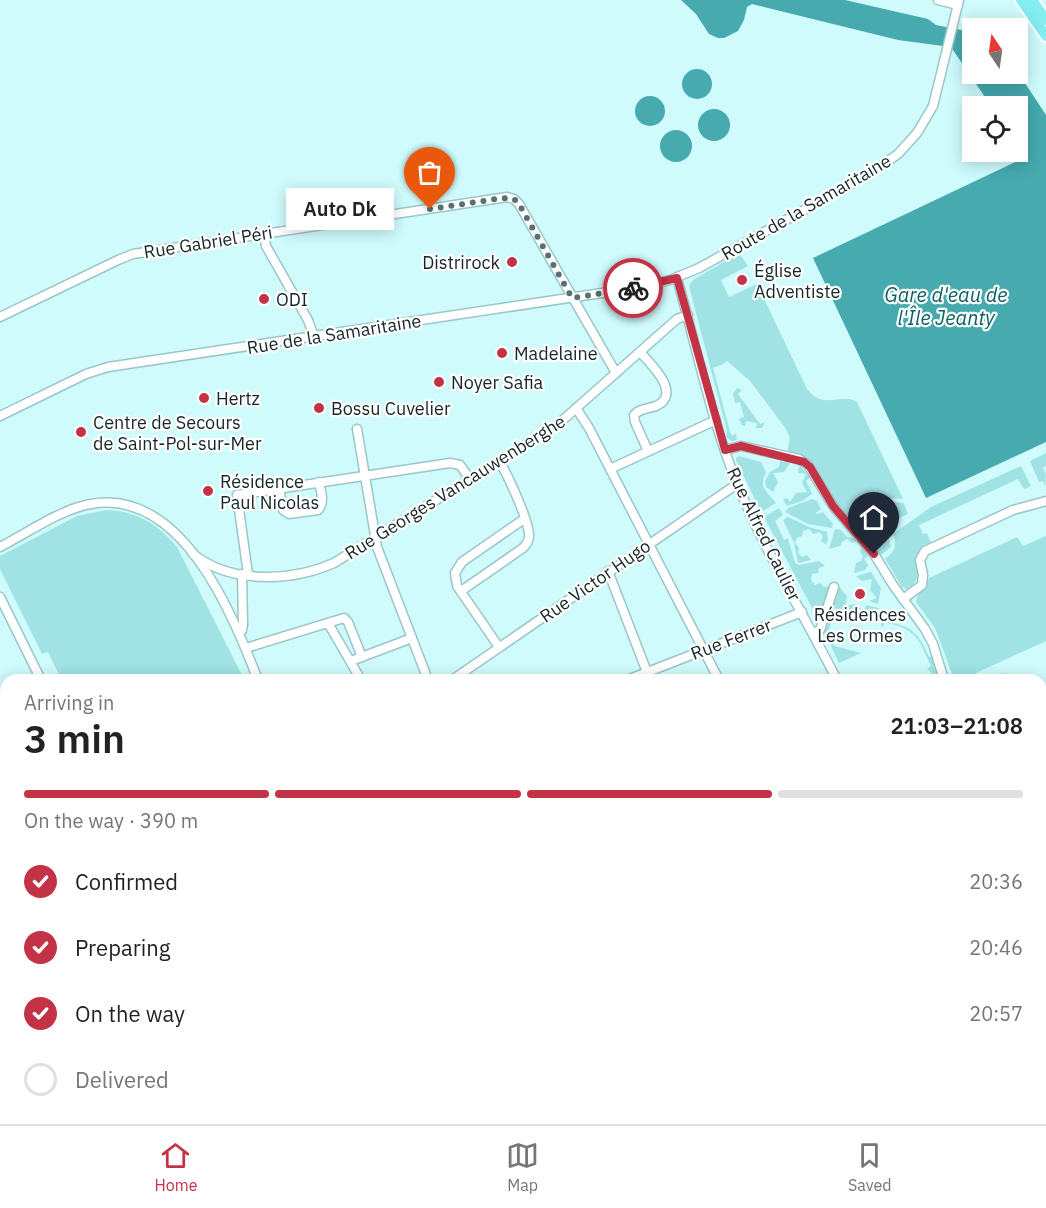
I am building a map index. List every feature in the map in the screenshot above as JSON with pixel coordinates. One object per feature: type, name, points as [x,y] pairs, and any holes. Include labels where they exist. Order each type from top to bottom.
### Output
[{"type":"main road","points":[[1027,2],[1044,29]]},
{"type":"street","points":[[938,0],[958,2]]},
{"type":"street","name":"Route de la Samaritaine","points":[[677,278],[871,173],[892,159],[911,141],[928,116],[935,100],[958,2]]},
{"type":"street","name":"Rue Gabriel Péri","points":[[0,317],[125,257],[512,198],[519,204],[616,373]]},
{"type":"street","points":[[264,234],[266,246],[308,320],[314,337]]},
{"type":"street","name":"Rue de la Samaritaine","points":[[0,416],[79,377],[102,369],[649,286],[677,278]]},
{"type":"street","name":"Rue Alfred Caulier","points":[[677,278],[716,420],[737,483],[750,513],[834,674]]},
{"type":"street","name":"Rue Georges Vancauwenberghe","points":[[193,554],[211,565],[245,574],[284,576],[308,573],[344,559],[556,426],[676,319],[688,315]]},
{"type":"street","points":[[640,352],[663,377],[666,392],[665,398],[659,405],[640,410],[634,415],[648,451]]},
{"type":"street","points":[[576,408],[716,674]]},
{"type":"street","points":[[610,470],[716,420]]},
{"type":"street","points":[[357,429],[375,539],[426,674]]},
{"type":"street","points":[[725,450],[741,446],[799,459],[806,463],[831,504],[874,554],[930,639],[942,674]]},
{"type":"street","points":[[461,591],[525,546],[530,536],[499,461]]},
{"type":"street","points":[[238,630],[242,630],[243,624],[245,574],[237,495],[452,463],[462,466],[470,479]]},
{"type":"street","points":[[279,488],[283,509],[290,514],[320,508],[322,503],[319,482]]},
{"type":"street","name":"Rue Victor Hugo","points":[[461,674],[737,483]]},
{"type":"street","points":[[903,599],[922,585],[920,560],[925,551],[1013,510],[1046,501]]},
{"type":"street","points":[[0,547],[74,509],[94,503],[111,502],[140,508],[159,518],[193,554],[238,630],[256,674]]},
{"type":"street","points":[[500,647],[456,584],[455,576],[460,563],[524,519]]},
{"type":"street","points":[[608,571],[648,674]]},
{"type":"street","points":[[813,633],[820,630],[834,587]]},
{"type":"street","points":[[0,597],[38,674]]},
{"type":"street","name":"Rue Ferrer","points":[[653,674],[704,650],[802,612]]},
{"type":"street","points":[[246,648],[343,618],[347,619],[362,657]]},
{"type":"street","points":[[328,623],[358,674]]},
{"type":"street","points":[[351,662],[412,638]]},
{"type":"shaded area","points":[[739,253],[748,266],[721,280],[729,297],[757,284],[807,389],[821,399],[849,399],[857,402],[903,499],[885,501],[882,507],[891,547],[881,555],[838,508],[809,461],[787,454],[790,438],[786,429],[750,381],[727,361],[713,368],[731,435],[736,434],[737,440],[732,441],[726,437],[727,431],[689,286],[693,280]]},
{"type":"shaded area","points":[[737,388],[742,390],[738,394],[760,424],[765,422],[762,428],[756,428],[757,423],[746,421],[745,426],[742,425],[739,419],[744,417],[740,402],[735,403],[733,394]]},
{"type":"shaded area","points":[[1046,453],[1046,466],[1043,468],[1046,474],[1045,487],[1043,481],[1039,482],[1030,461]]},
{"type":"shaded area","points":[[739,456],[761,462],[766,472],[763,486],[776,503],[761,512],[736,460]]},
{"type":"shaded area","points":[[780,461],[790,463],[784,472],[773,473],[778,482],[773,492],[766,487],[765,481],[770,472],[779,467]]},
{"type":"shaded area","points":[[1021,466],[1031,486],[1024,489],[1018,479],[919,525],[923,534],[927,533],[931,543],[925,544],[915,557],[917,576],[914,583],[906,589],[902,587],[885,559],[894,548],[893,534],[931,507]]},
{"type":"shaded area","points":[[801,467],[810,478],[806,481],[812,494],[802,501],[787,506],[783,499],[787,498],[790,502],[796,493],[807,492],[802,483],[806,474],[798,473]]},
{"type":"shaded area","points":[[812,499],[817,501],[821,509],[816,513],[823,512],[833,524],[832,528],[808,524],[785,512],[788,508]]},
{"type":"shaded area","points":[[893,502],[904,503],[908,514],[901,517],[891,529],[887,508]]},
{"type":"shaded area","points":[[779,508],[783,515],[775,521],[784,540],[788,538],[795,563],[799,565],[819,561],[825,566],[819,568],[818,573],[812,574],[811,580],[815,585],[820,583],[824,587],[830,586],[820,623],[764,517]]},
{"type":"shaded area","points":[[106,510],[128,513],[146,520],[162,532],[177,547],[241,674],[59,674],[48,652],[42,654],[0,569],[0,556],[77,516]]},
{"type":"shaded area","points":[[786,516],[809,527],[827,532],[826,545],[821,541],[823,536],[819,532],[814,534],[809,529],[803,531],[802,536],[797,538],[795,543],[799,548],[798,553],[802,557],[807,555],[811,560],[798,563],[794,543],[783,520],[787,518]]},
{"type":"shaded area","points":[[835,529],[841,530],[847,537],[855,538],[860,545],[847,539],[840,546],[829,549]]},
{"type":"shaded area","points":[[1046,536],[1046,641],[974,674],[952,674],[935,628],[916,602],[918,596],[929,578],[1017,537],[1023,546]]},
{"type":"shaded area","points":[[861,546],[868,556],[864,559],[868,565],[865,570],[854,573],[856,563],[861,561],[863,556],[860,552]]},
{"type":"shaded area","points":[[871,572],[881,588],[878,604],[869,601],[877,598],[870,590],[872,579],[862,581],[856,576]]},
{"type":"shaded area","points":[[835,587],[840,588],[847,596],[845,606],[855,604],[864,611],[866,605],[879,608],[874,613],[863,616],[830,607]]},
{"type":"shaded area","points":[[830,610],[834,611],[828,635],[835,646],[861,653],[839,663],[824,631]]},
{"type":"shaded area","points":[[890,617],[890,622],[905,627],[919,637],[929,657],[933,655],[938,673],[933,674],[927,669],[931,666],[915,636],[904,628],[885,622],[883,627],[881,626],[885,618]]},
{"type":"water","name":"Gare d'eau de l'Île Jeanty","points":[[681,0],[845,0],[928,19],[936,25],[962,30],[962,63],[951,47],[898,40],[752,4],[747,7],[738,31],[724,38],[709,34],[696,14]]},
{"type":"water","points":[[697,69],[708,73],[712,84],[708,95],[697,99],[686,95],[682,84],[686,73]]},
{"type":"water","name":"Gare d'eau de l'Île Jeanty","points":[[976,84],[1026,84],[1046,115],[1046,442],[926,498],[813,258],[1016,162],[1028,162],[1028,96],[984,96]]},
{"type":"water","points":[[650,96],[661,100],[665,111],[661,122],[650,126],[639,122],[635,111],[639,100]]},
{"type":"water","points":[[714,109],[725,114],[730,125],[725,136],[714,141],[703,136],[698,125],[703,114]]},
{"type":"water","points":[[676,130],[687,135],[692,146],[687,157],[676,162],[665,157],[660,146],[665,135]]},
{"type":"way so far","points":[[430,209],[507,197],[514,199],[572,298],[633,288]]},
{"type":"place","name":"Auto Dk","points":[[430,209]]},
{"type":"place","name":"Distrirock","points":[[512,262]]},
{"type":"place","name":"Église Adventiste","points":[[742,280]]},
{"type":"place","name":"ODI","points":[[264,299]]},
{"type":"place","name":"Madelaine","points":[[502,353]]},
{"type":"place","name":"Noyer Safia","points":[[439,382]]},
{"type":"place","name":"Hertz","points":[[204,398]]},
{"type":"place","name":"Bossu Cuvelier","points":[[319,408]]},
{"type":"place","name":"Centre de Secours de Saint-Pol-sur-Mer","points":[[81,432]]},
{"type":"place","name":"Résidence Paul Nicolas","points":[[208,491]]},
{"type":"place","name":"Résidences Les Ormes","points":[[860,594]]},
{"type":"route","points":[[633,288],[677,278],[725,450],[741,446],[804,462],[810,467],[835,509],[874,554]]}]
